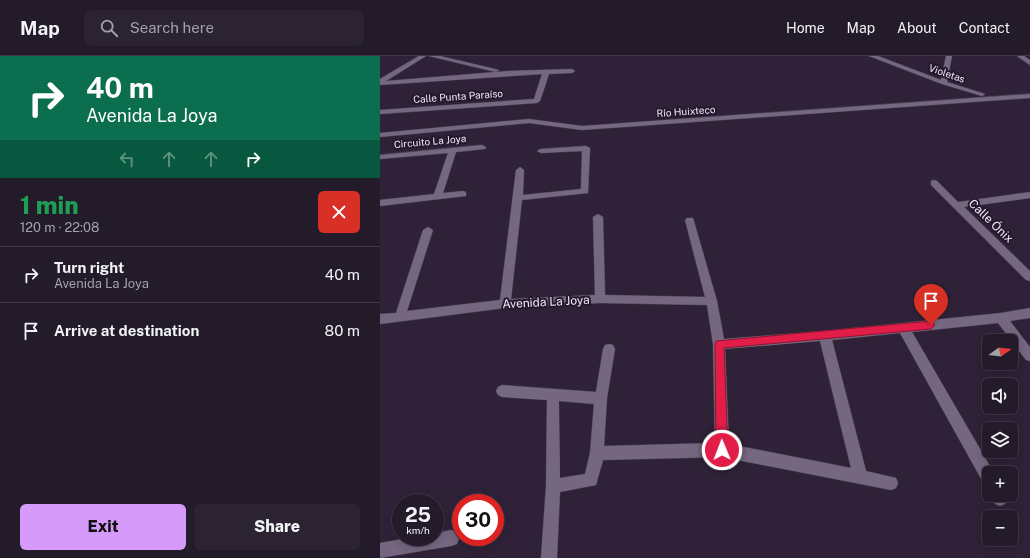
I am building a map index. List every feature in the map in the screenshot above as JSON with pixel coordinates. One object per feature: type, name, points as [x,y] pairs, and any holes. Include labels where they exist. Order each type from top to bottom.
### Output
[{"type":"street","points":[[380,82],[423,56]]},
{"type":"street","points":[[432,56],[508,73]]},
{"type":"street","name":"Violetas","points":[[872,56],[888,59],[944,83],[994,97]]},
{"type":"street","points":[[944,83],[949,56],[958,56]]},
{"type":"street","points":[[1020,56],[1030,62]]},
{"type":"street","points":[[380,82],[508,73],[572,71]]},
{"type":"street","name":"Calle Punta Paraíso","points":[[380,112],[537,101],[546,72]]},
{"type":"street","points":[[994,97],[1030,96]]},
{"type":"street","name":"Río Huixteco","points":[[380,134],[529,121],[582,128],[994,97]]},
{"type":"street","name":"Circuito La Joya","points":[[380,157],[482,147]]},
{"type":"street","points":[[518,198],[584,191],[586,148],[541,151]]},
{"type":"street","points":[[438,196],[453,150]]},
{"type":"street","points":[[505,304],[520,170]]},
{"type":"street","name":"Calle Ónix","points":[[934,183],[1030,277]]},
{"type":"street","points":[[380,203],[463,194]]},
{"type":"street","points":[[956,205],[1030,195]]},
{"type":"street","points":[[598,217],[600,299]]},
{"type":"street","points":[[690,220],[712,301],[720,344],[722,450]]},
{"type":"street","points":[[400,316],[428,230]]},
{"type":"street","points":[[1019,265],[1030,264]]},
{"type":"street","name":"Avenida La Joya","points":[[380,319],[505,304],[600,299],[712,301]]},
{"type":"street","points":[[720,344],[825,336],[1001,318],[1030,313]]},
{"type":"street","points":[[1001,318],[1030,356]]},
{"type":"street","points":[[903,327],[982,468]]},
{"type":"street","points":[[825,336],[860,476]]},
{"type":"street","points":[[553,486],[591,480],[597,453],[600,398],[609,349]]},
{"type":"street","points":[[502,391],[600,398]]},
{"type":"street","points":[[549,558],[553,486],[552,394]]},
{"type":"street","points":[[597,453],[722,450],[891,483]]},
{"type":"street","points":[[380,551],[451,538]]},
{"type":"route","points":[[722,450],[720,344],[825,336],[931,325]]}]
